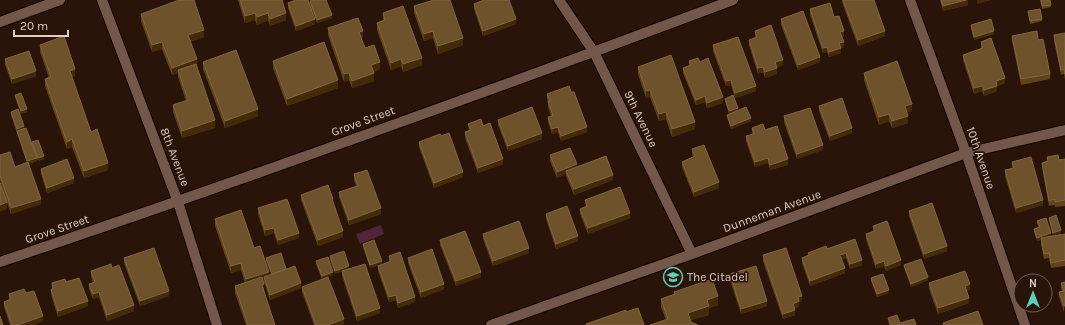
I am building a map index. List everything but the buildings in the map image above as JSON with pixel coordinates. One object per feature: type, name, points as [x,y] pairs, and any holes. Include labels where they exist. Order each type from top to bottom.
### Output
[{"type":"street","points":[[0,22],[60,0]]},
{"type":"street","name":"8th Avenue","points":[[102,0],[178,202],[217,325]]},
{"type":"street","name":"9th Avenue","points":[[559,0],[594,52],[692,254]]},
{"type":"street","name":"Grove Street","points":[[0,262],[178,202],[594,52],[732,0]]},
{"type":"street","name":"10th Avenue","points":[[910,0],[966,154],[1024,325]]},
{"type":"street","name":"Dunneman Avenue","points":[[491,325],[692,254],[966,154],[1065,130]]},
{"type":"shaded area","points":[[381,225],[384,234],[360,244],[356,234]]},
{"type":"place","name":"The Citadel","points":[[673,277]]}]
